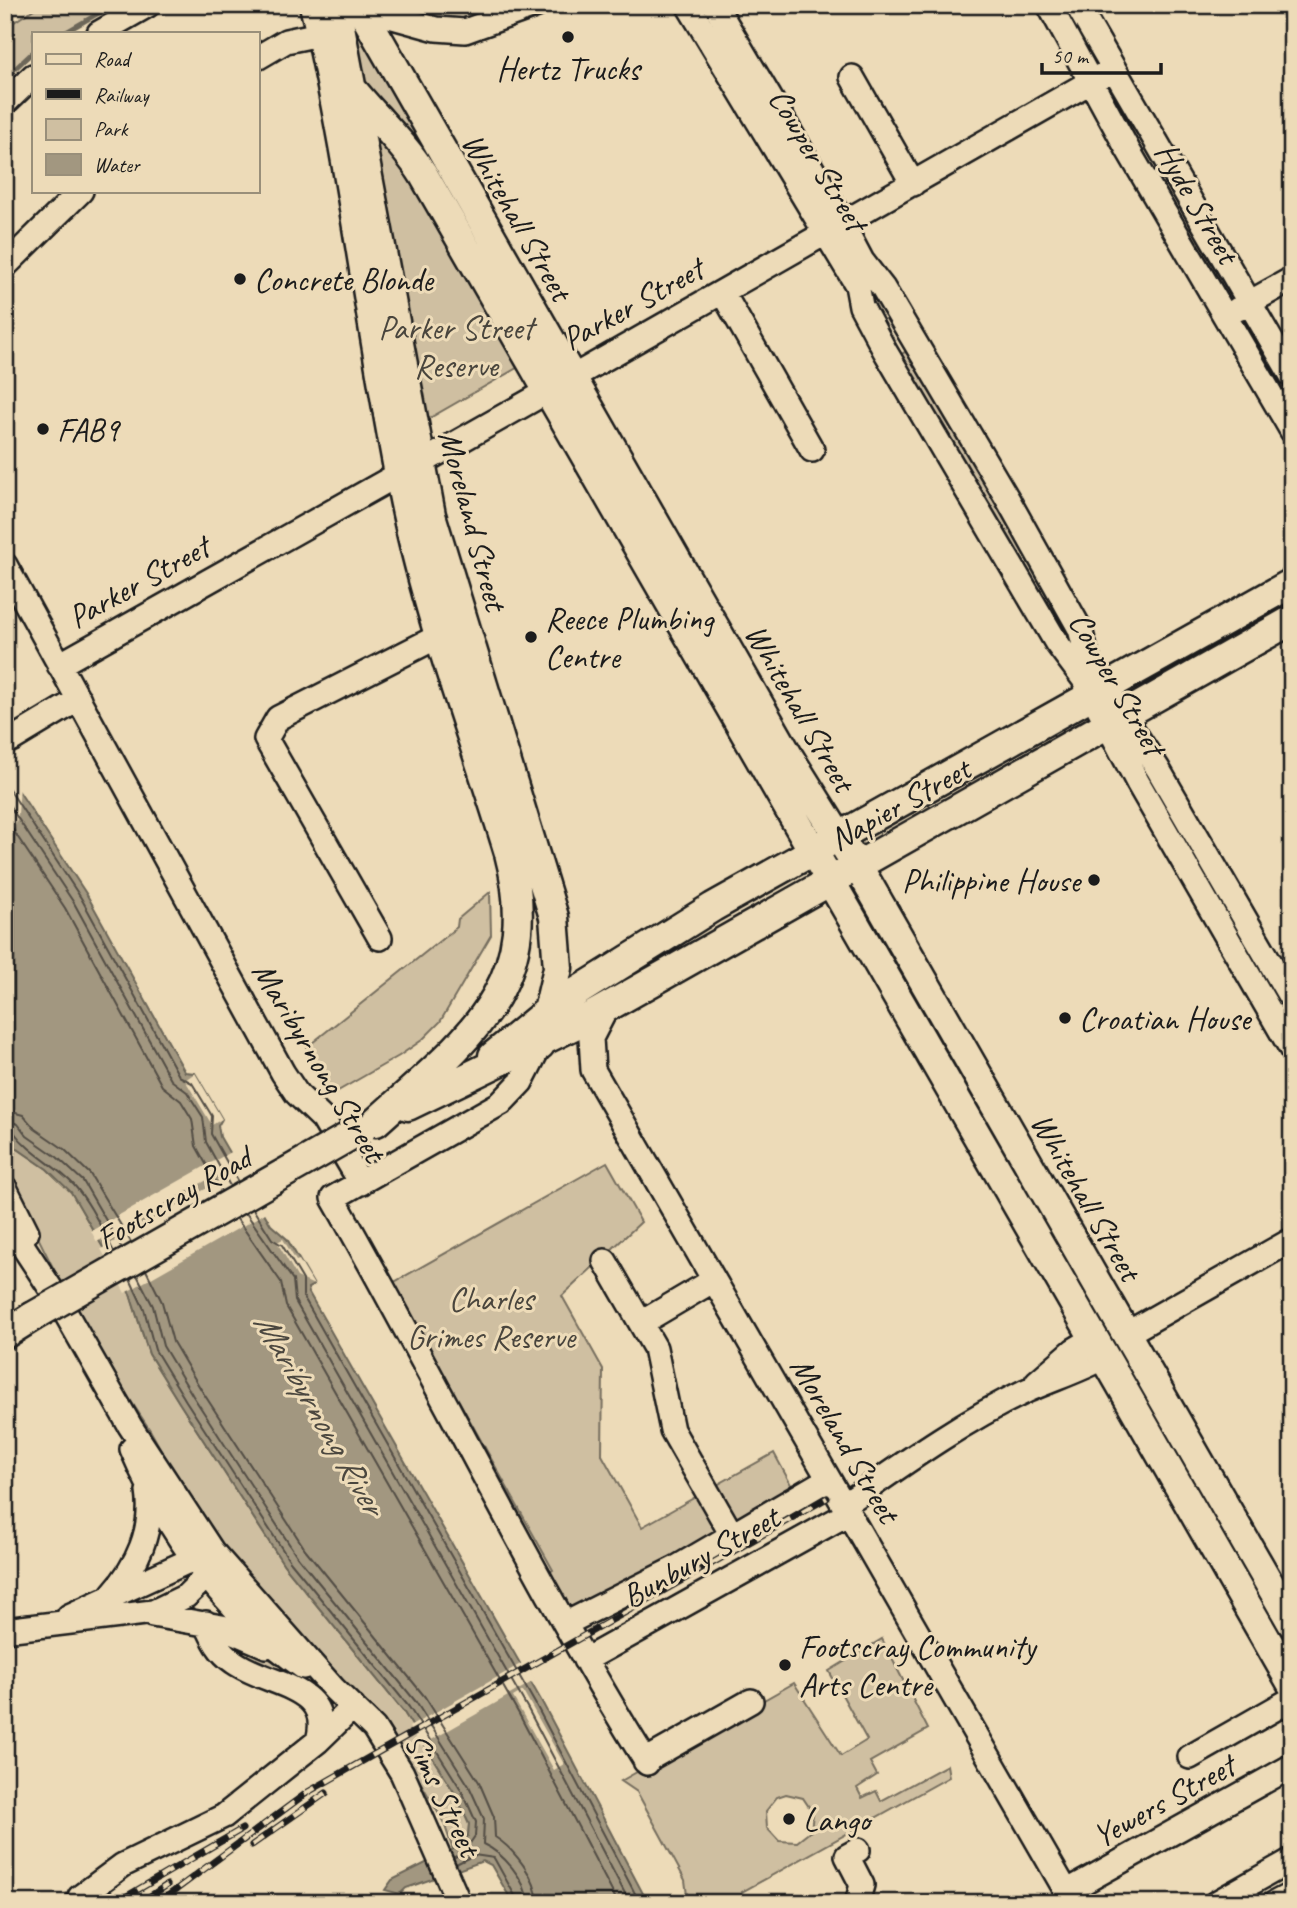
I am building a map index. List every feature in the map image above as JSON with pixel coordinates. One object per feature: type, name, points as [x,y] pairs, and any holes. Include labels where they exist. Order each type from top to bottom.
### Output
[{"type":"main road","points":[[314,5],[321,36]]},
{"type":"main road","name":"Moreland Street","points":[[336,5],[354,90],[410,469],[431,515],[554,917],[559,955],[551,1008],[540,1045]]},
{"type":"main road","name":"Whitehall Street","points":[[385,12],[559,384],[810,852],[1100,1347],[1292,1684]]},
{"type":"main road","name":"Whitehall Street","points":[[321,36],[333,64],[394,132],[414,159],[559,384],[856,867],[1292,1623]]},
{"type":"main road","name":"Moreland Street","points":[[321,36],[410,469],[441,635],[505,841],[518,898],[517,936],[511,962],[496,1000],[485,1017]]},
{"type":"main road","points":[[431,515],[433,561],[450,626],[441,635]]},
{"type":"main road","name":"Napier Street","points":[[551,1008],[701,914],[1292,583]]},
{"type":"main road","name":"Napier Street","points":[[540,1045],[1292,620]]},
{"type":"main road","points":[[874,962],[903,945]]},
{"type":"main road","name":"Footscray Road","points":[[476,1072],[551,1008]]},
{"type":"main road","name":"Footscray Road","points":[[369,1126],[459,1046],[485,1017]]},
{"type":"main road","name":"Footscray Road","points":[[5,1334],[369,1126],[476,1072],[540,1045]]},
{"type":"main road","name":"Bunbury Street","points":[[1100,1347],[1126,1334]]},
{"type":"street","points":[[101,32],[148,5]]},
{"type":"street","points":[[385,12],[436,29],[465,31],[537,5]]},
{"type":"street","name":"Cowper Street","points":[[688,5],[833,229],[883,288],[1014,510],[1080,629],[1099,692],[1115,721],[1158,818],[1292,1050]]},
{"type":"street","name":"Cowper Street","points":[[715,5],[824,189],[833,229],[857,285],[861,306],[885,351],[1059,648],[1099,692]]},
{"type":"street","name":"Hyde Street","points":[[1049,5],[1292,431]]},
{"type":"street","name":"Hyde Street","points":[[1077,5],[1292,376]]},
{"type":"street","points":[[259,57],[286,41],[321,36]]},
{"type":"street","name":"Parker Street","points":[[60,665],[723,293],[1113,69]]},
{"type":"street","points":[[5,103],[32,77]]},
{"type":"street","points":[[852,77],[913,184]]},
{"type":"street","points":[[5,266],[80,192]]},
{"type":"street","points":[[1226,316],[1292,279]]},
{"type":"street","points":[[723,293],[812,450]]},
{"type":"street","points":[[885,351],[911,336]]},
{"type":"street","name":"Maribyrnong Street","points":[[5,565],[283,1073],[297,1094],[323,1119],[364,1181],[333,1198],[391,1298],[459,1431],[565,1624],[646,1762],[751,1702]]},
{"type":"street","points":[[380,938],[265,739],[278,718],[441,635]]},
{"type":"street","points":[[11,740],[79,699]]},
{"type":"street","name":"Cowper Street","points":[[1115,721],[1180,806],[1292,1000]]},
{"type":"street","points":[[1158,818],[1180,806]]},
{"type":"street","points":[[1236,954],[1258,941]]},
{"type":"street","name":"Moreland Street","points":[[607,1007],[591,1038],[593,1070],[1069,1898]]},
{"type":"street","points":[[364,1181],[501,1103],[522,1082],[540,1045]]},
{"type":"street","name":"Sims Street","points":[[5,1188],[57,1298],[208,1562],[261,1633],[294,1661],[334,1689]]},
{"type":"street","name":"Sims Street","points":[[5,1219],[57,1298]]},
{"type":"street","name":"Bunbury Street","points":[[1126,1334],[1292,1240]]},
{"type":"street","points":[[605,1261],[656,1348],[672,1430],[732,1535]]},
{"type":"street","points":[[641,1323],[714,1280]]},
{"type":"street","name":"Bunbury Street","points":[[585,1660],[839,1496],[1027,1391],[1079,1371],[1100,1347]]},
{"type":"street","name":"Sims Street","points":[[99,1373],[161,1513],[374,1728],[402,1773],[459,1903]]},
{"type":"street","points":[[106,1599],[130,1570],[148,1529],[150,1504],[146,1482]]},
{"type":"street","name":"Bunbury Street","points":[[565,1624],[676,1568],[732,1535],[839,1496]]},
{"type":"street","points":[[54,1623],[106,1599],[208,1562]]},
{"type":"street","points":[[130,1616],[153,1612],[178,1602],[208,1562]]},
{"type":"street","points":[[5,1630],[155,1615],[231,1630],[294,1661]]},
{"type":"street","points":[[206,1623],[219,1649],[235,1663],[311,1700],[318,1710],[322,1726],[318,1741]]},
{"type":"street","points":[[1190,1757],[1292,1699]]},
{"type":"street","points":[[80,1897],[123,1865],[224,1816],[318,1741],[353,1706]]},
{"type":"street","name":"Yewers Street","points":[[1069,1898],[1292,1766]]},
{"type":"street","points":[[857,1903],[862,1885],[847,1856],[858,1850]]},
{"type":"street","points":[[1216,1903],[1292,1860]]},
{"type":"street","points":[[1275,1903],[1292,1894]]},
{"type":"green space","points":[[40,5],[113,5],[66,32],[32,32],[32,53],[5,78],[5,28]]},
{"type":"green space","points":[[363,28],[544,350],[537,354],[409,133],[389,107],[362,82],[353,32]]},
{"type":"green space","name":"Parker Street Reserve","points":[[380,134],[393,150],[522,365],[428,419],[420,418],[371,137]]},
{"type":"green space","points":[[905,352],[911,355],[1077,637],[1076,644],[1069,646],[895,358]]},
{"type":"green space","points":[[490,892],[491,935],[440,1022],[422,1040],[399,1056],[324,1099],[307,1047],[457,927],[458,919]]},
{"type":"green space","points":[[1255,956],[1292,1010],[1292,1040],[1251,958]]},
{"type":"green space","points":[[895,962],[898,962],[1097,1308],[1092,1312],[961,1092],[942,1047]]},
{"type":"green space","points":[[15,1147],[47,1169],[71,1192],[130,1294],[149,1354],[180,1404],[284,1565],[403,1711],[456,1795],[469,1824],[468,1835],[453,1850],[444,1823],[391,1731],[240,1571],[195,1510],[150,1430],[84,1330],[5,1171],[5,1153]]},
{"type":"green space","name":"Charles Grimes Reserve","points":[[607,1162],[641,1222],[562,1296],[603,1369],[602,1455],[642,1527],[774,1453],[795,1492],[578,1614],[559,1603],[544,1576],[553,1570],[459,1401],[451,1404],[391,1284]]},
{"type":"green space","points":[[221,1638],[259,1653],[295,1674],[292,1678],[243,1658]]},
{"type":"green space","points":[[882,1639],[928,1729],[870,1762],[877,1775],[857,1788],[862,1798],[876,1791],[881,1801],[947,1765],[949,1777],[742,1892],[747,1903],[688,1903],[685,1880],[659,1832],[637,1792],[621,1781],[794,1683],[841,1756],[867,1740],[829,1671]],"holes":[[[786,1794],[803,1798],[813,1813],[811,1831],[797,1842],[779,1841],[767,1828],[766,1811],[777,1797]]]},
{"type":"water","name":"Maribyrnong River","points":[[5,770],[87,895],[185,1072],[195,1073],[222,1119],[218,1126],[220,1137],[271,1225],[287,1239],[314,1285],[308,1288],[309,1293],[542,1702],[648,1903],[513,1903],[491,1865],[483,1861],[406,1888],[400,1894],[385,1890],[392,1880],[456,1848],[468,1836],[469,1824],[456,1795],[403,1711],[284,1565],[180,1404],[149,1354],[130,1294],[71,1192],[47,1169],[15,1147],[5,1132]]},
{"type":"pier","points":[[5,766],[20,786],[18,814],[5,866]]},
{"type":"pier","points":[[195,1073],[222,1119],[212,1125],[185,1080]]},
{"type":"pier","points":[[232,1151],[239,1162],[97,1242],[91,1231]]},
{"type":"pier","points":[[242,1168],[267,1212],[125,1293],[101,1249]]},
{"type":"pier","points":[[283,1239],[314,1285],[297,1277],[277,1242]]},
{"type":"pier","points":[[524,1662],[534,1681],[421,1746],[409,1727]]},
{"type":"pier","points":[[523,1691],[564,1764],[554,1770],[513,1697]]},
{"type":"waterway","points":[[66,32],[113,5]]},
{"type":"waterway","points":[[5,78],[32,53]]},
{"type":"railway","points":[[158,1903],[308,1792],[827,1498]]},
{"type":"railway","points":[[252,1845],[326,1793]]},
{"type":"railway","points":[[115,1903],[242,1829]]},
{"type":"railway","points":[[140,1903],[167,1885]]},
{"type":"place","name":"Hertz Trucks","points":[[568,37]]},
{"type":"place","name":"Concrete Blonde","points":[[240,279]]},
{"type":"place","name":"FAB9","points":[[43,429]]},
{"type":"place","name":"Reece Plumbing Centre","points":[[531,637]]},
{"type":"place","name":"Philippine House","points":[[1094,880]]},
{"type":"place","name":"Croatian House","points":[[1065,1018]]},
{"type":"place","name":"Footscray Community Arts Centre","points":[[785,1665]]},
{"type":"place","name":"Lango","points":[[789,1819]]}]
